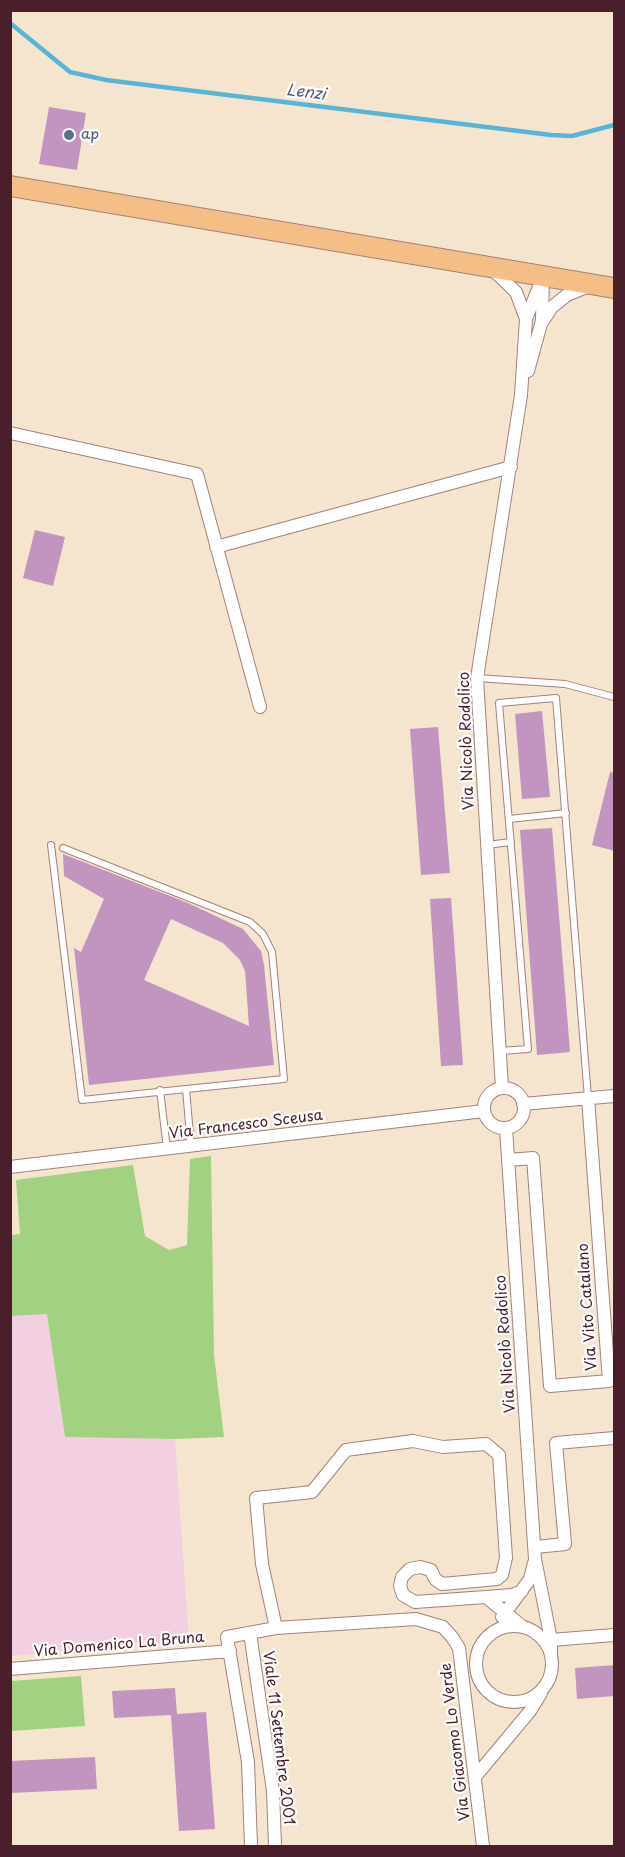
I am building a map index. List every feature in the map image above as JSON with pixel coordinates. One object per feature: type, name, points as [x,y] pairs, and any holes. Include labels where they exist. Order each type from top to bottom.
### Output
[{"type":"main road","points":[[10,186],[605,286]]},
{"type":"street","name":"Via Nicolò Rodolico","points":[[488,267],[516,292],[526,319]]},
{"type":"street","name":"Via Nicolò Rodolico","points":[[502,1088],[477,678],[521,395],[526,319],[543,276]]},
{"type":"street","name":"Via Nicolò Rodolico","points":[[521,395],[541,324],[543,276]]},
{"type":"street","name":"Via Nicolò Rodolico","points":[[541,324],[552,308],[567,295],[605,286]]},
{"type":"street","points":[[10,433],[197,474],[260,707]]},
{"type":"street","points":[[216,547],[511,467]]},
{"type":"street","points":[[502,1088],[513,1091],[523,1104],[524,1111],[518,1122],[506,1128],[494,1125],[484,1111],[487,1098],[502,1088]]},
{"type":"street","points":[[523,1104],[615,1096]]},
{"type":"street","name":"Via Vito Catalano","points":[[508,1160],[533,1158],[550,1386],[609,1381],[588,1098]]},
{"type":"street","name":"Via Francesco Sceusa","points":[[10,1167],[484,1111]]},
{"type":"street","name":"Via Nicolò Rodolico","points":[[506,1128],[536,1553],[551,1640],[551,1653]]},
{"type":"street","points":[[468,1708],[477,1653],[485,1638],[530,1579],[536,1553],[565,1544],[556,1443],[615,1438]]},
{"type":"street","points":[[276,1628],[262,1564],[256,1498],[312,1492],[346,1450],[412,1442],[443,1447],[486,1444],[494,1449],[499,1455],[506,1558],[502,1575],[497,1579],[442,1584],[435,1579],[431,1570],[420,1567],[410,1569],[402,1577],[400,1586],[403,1595],[415,1602],[486,1598],[512,1595],[523,1590]]},
{"type":"street","points":[[475,1777],[530,1711],[549,1680],[552,1667],[551,1653],[540,1637],[523,1627],[486,1598]]},
{"type":"street","name":"Via Giacomo Lo Verde","points":[[230,1651],[227,1636],[276,1628],[416,1619],[443,1628],[459,1648],[483,1846]]},
{"type":"street","points":[[485,1638],[503,1627],[523,1627]]},
{"type":"street","name":"Viale 11 Settembre 2001","points":[[250,1633],[273,1791],[275,1846]]},
{"type":"street","points":[[551,1640],[615,1635]]},
{"type":"street","points":[[459,1648],[476,1669],[487,1692],[497,1699],[520,1702],[541,1691]]},
{"type":"street","points":[[230,1651],[248,1762],[250,1846]]},
{"type":"street","name":"Via Domenico La Bruna","points":[[10,1669],[230,1651]]},
{"type":"lane","points":[[477,678],[565,684],[615,697]]},
{"type":"lane","points":[[500,1051],[528,1048],[499,703],[556,698],[588,1098]]},
{"type":"lane","points":[[509,819],[566,813]]},
{"type":"lane","points":[[487,845],[511,842]]},
{"type":"lane","points":[[51,845],[82,1100],[160,1090],[284,1079],[272,952],[262,934],[250,922],[63,848]]},
{"type":"lane","points":[[186,1089],[191,1147]]},
{"type":"lane","points":[[160,1090],[167,1149]]},
{"type":"shaded area","points":[[47,1314],[65,1437],[175,1439],[189,1641],[11,1656],[11,1316]]},
{"type":"green space","points":[[211,1156],[214,1355],[224,1437],[175,1439],[65,1437],[47,1314],[11,1316],[11,1235],[20,1234],[16,1180],[133,1165],[145,1236],[169,1250],[187,1245],[190,1159]]},
{"type":"green space","points":[[81,1676],[85,1726],[11,1731],[11,1681]]},
{"type":"building","points":[[49,107],[86,113],[77,170],[39,164]]},
{"type":"building","points":[[35,530],[65,537],[53,586],[23,578]]},
{"type":"building","points":[[542,711],[550,797],[522,799],[515,714]]},
{"type":"building","points":[[438,727],[450,873],[421,875],[410,729]]},
{"type":"building","points":[[610,772],[615,773],[615,851],[592,845]]},
{"type":"building","points":[[552,828],[570,1052],[537,1055],[520,830]]},
{"type":"building","points":[[63,854],[188,903],[243,929],[261,951],[274,1065],[89,1085],[74,948],[81,952],[104,899],[64,876]],"holes":[[[171,919],[223,943],[240,960],[245,971],[249,1026],[144,980]]]},
{"type":"building","points":[[451,898],[463,1065],[441,1066],[430,899]]},
{"type":"building","points":[[615,1665],[615,1696],[577,1699],[575,1668]]},
{"type":"building","points":[[175,1688],[177,1714],[206,1712],[215,1829],[179,1831],[171,1715],[114,1718],[112,1691]]},
{"type":"building","points":[[95,1757],[97,1789],[10,1793],[10,1761]]},
{"type":"waterway","name":"Lenzi","points":[[10,23],[70,72],[106,80],[551,135],[572,136],[614,125]]},
{"type":"place","name":"ap","points":[[69,135]]}]
